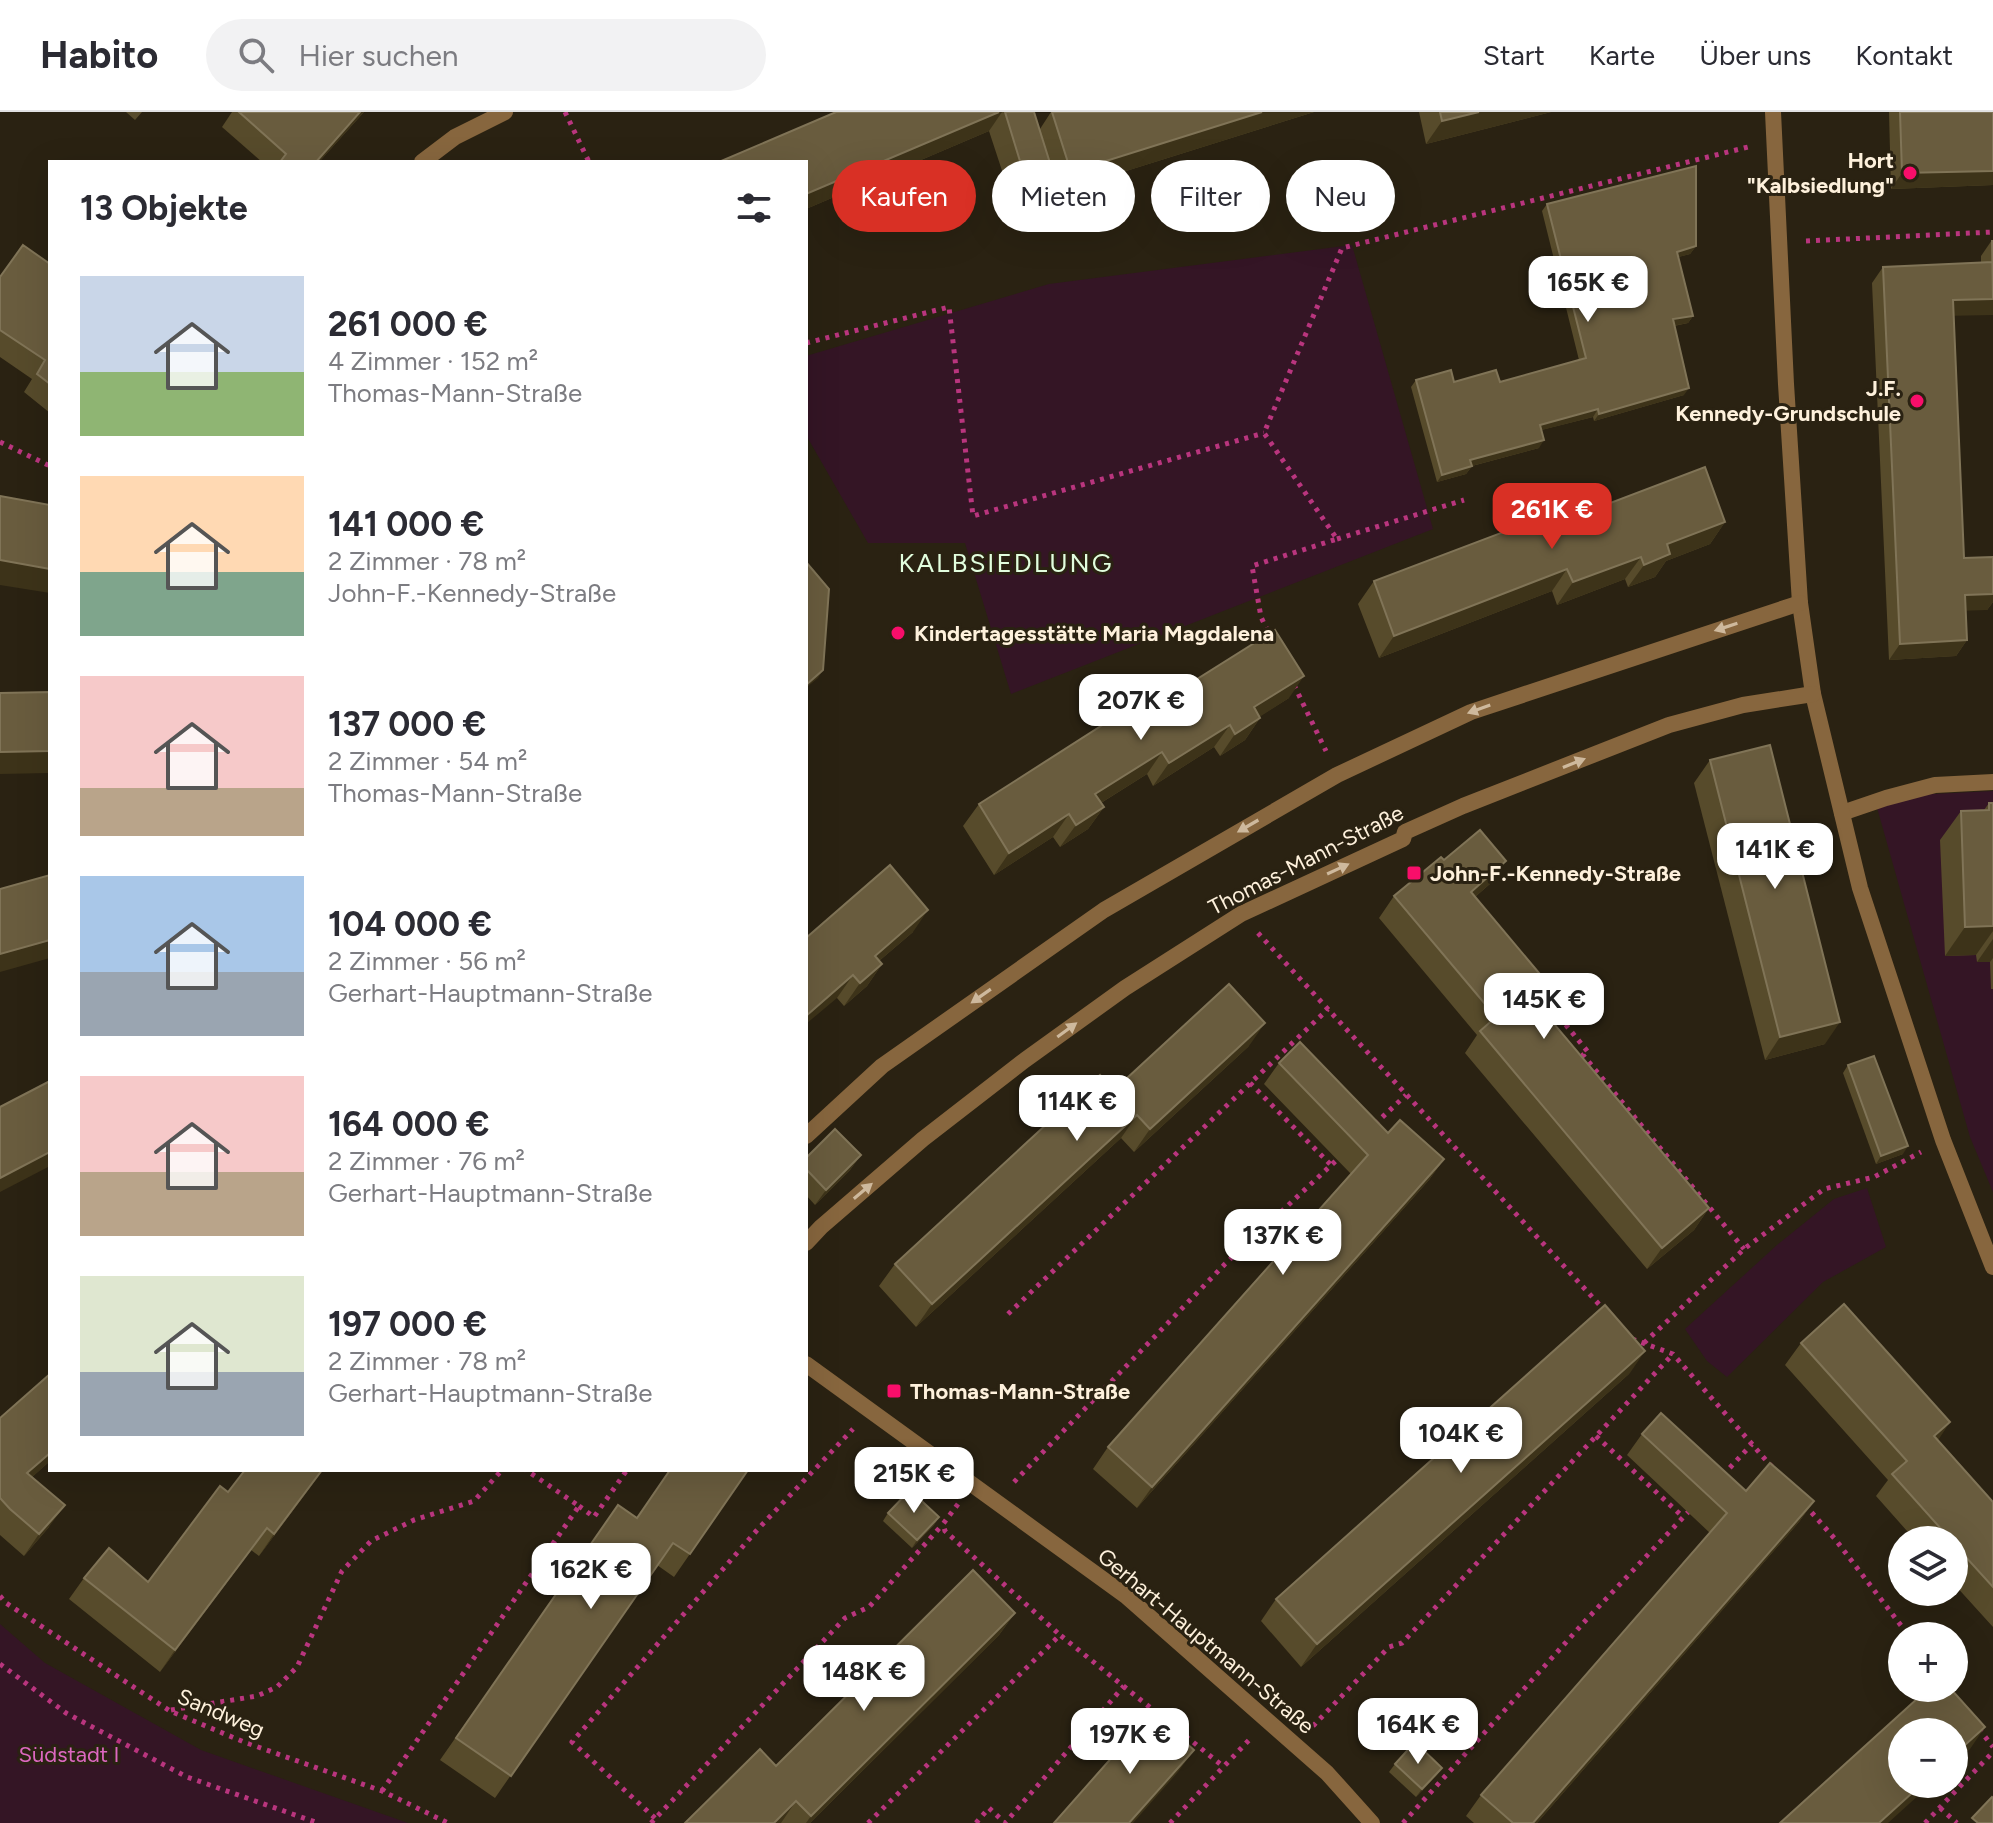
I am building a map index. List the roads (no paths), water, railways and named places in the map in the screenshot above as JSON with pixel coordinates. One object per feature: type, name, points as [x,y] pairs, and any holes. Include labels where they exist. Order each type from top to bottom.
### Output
[{"type":"street","points":[[425,160],[455,137],[505,112]]},
{"type":"street","points":[[1773,112],[1800,603],[1813,694],[1860,888],[1943,1140],[1993,1267]]},
{"type":"street","points":[[808,1134],[882,1066],[1104,910],[1337,775],[1471,712],[1800,603]]},
{"type":"street","name":"Thomas-Mann-Straße","points":[[808,1241],[923,1139],[1025,1060],[1125,988],[1241,914],[1403,839],[1405,832],[1463,806],[1669,725],[1743,705],[1813,694]]},
{"type":"street","points":[[1842,813],[1935,785],[1993,782]]},
{"type":"street","name":"Gerhart-Hauptmann-Straße","points":[[808,1365],[1126,1596],[1327,1773],[1372,1823]]},
{"type":"place","name":"Hort \"Kalbsiedlung\"","points":[[1910,173]]},
{"type":"place","name":"J.F. Kennedy-Grundschule","points":[[1917,401]]},
{"type":"place","name":"Kindertagesstätte Maria Magdalena","points":[[898,633]]},
{"type":"place","name":"John-F.-Kennedy-Straße","points":[[1414,873]]},
{"type":"place","name":"Thomas-Mann-Straße","points":[[894,1391]]},
{"type":"district","name":"KALBSIEDLUNG","points":[[1006,563]]},
{"type":"park label","name":"Südstadt I","points":[[69,1754]]}]
